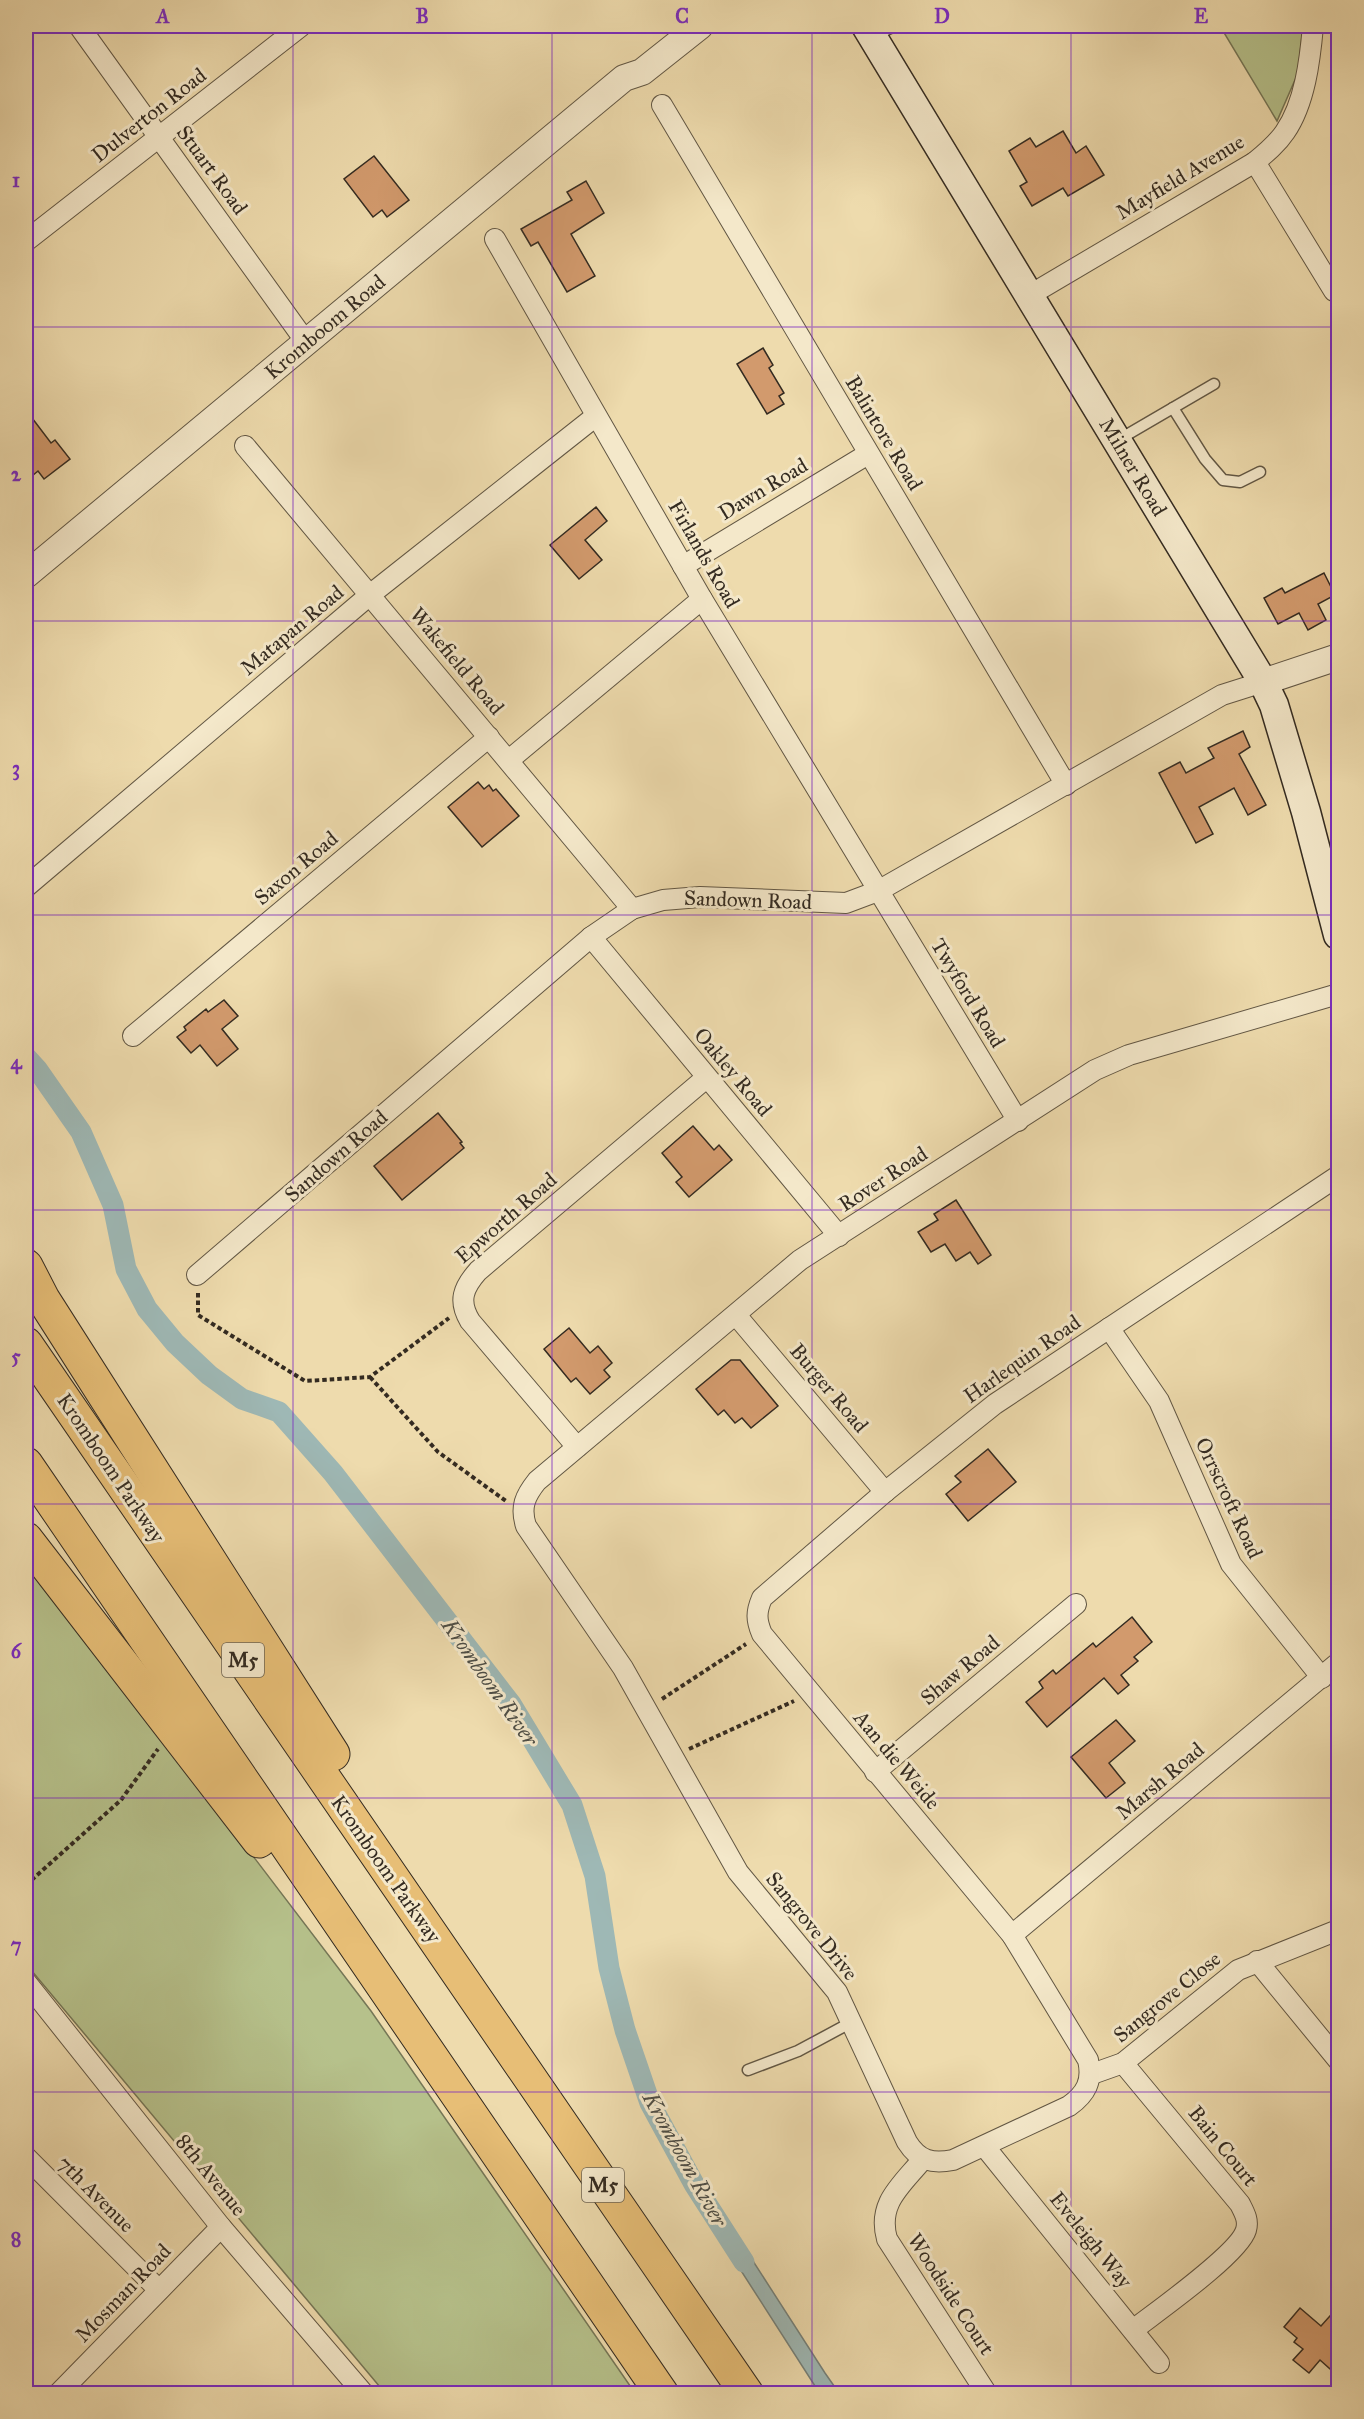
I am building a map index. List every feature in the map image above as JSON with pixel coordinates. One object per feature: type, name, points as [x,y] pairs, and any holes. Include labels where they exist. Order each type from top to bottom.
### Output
[{"type":"highway","points":[[26,1266],[43,1299],[442,1921],[458,1953],[460,1976]]},
{"type":"highway","name":"Kromboom Parkway","points":[[26,1344],[747,2394]]},
{"type":"highway","points":[[26,1464],[663,2394]]},
{"type":"highway","points":[[26,1539],[492,2145]]},
{"type":"main road","name":"Milner Road","points":[[878,30],[1030,295],[1263,682],[1283,737],[1338,935]]},
{"type":"street","name":"Stuart Road","points":[[79,26],[306,342]]},
{"type":"street","name":"Dulverton Road","points":[[26,241],[301,26]]},
{"type":"street","name":"Kromboom Road","points":[[26,575],[624,78],[634,61],[675,26]]},
{"type":"street","name":"Kromboom Road","points":[[624,78],[642,72],[700,26]]},
{"type":"street","name":"Mayfield Avenue","points":[[1030,295],[1255,162],[1277,142],[1293,117],[1307,73],[1313,26]]},
{"type":"street","name":"Balintore Road","points":[[662,105],[1066,785]]},
{"type":"street","points":[[1255,162],[1334,291]]},
{"type":"street","name":"Firlands Road","points":[[495,239],[683,566],[878,891]]},
{"type":"street","name":"Matapan Road","points":[[26,887],[371,594],[596,416]]},
{"type":"street","name":"Wakefield Road","points":[[245,446],[632,909]]},
{"type":"street","name":"Dawn Road","points":[[683,566],[868,454]]},
{"type":"street","points":[[509,760],[702,598]]},
{"type":"street","name":"Sandown Road","points":[[197,1275],[591,937],[632,909],[663,900],[700,897],[846,903],[878,891],[1222,695],[1338,657]]},
{"type":"street","name":"Saxon Road","points":[[133,1036],[489,737]]},
{"type":"street","name":"Twyford Road","points":[[878,891],[1018,1121]]},
{"type":"street","name":"Oakley Road","points":[[591,937],[839,1236]]},
{"type":"street","name":"Rover Road","points":[[522,1514],[524,1502],[537,1481],[800,1260],[1112,1060],[1338,994]]},
{"type":"street","name":"Epworth Road","points":[[462,1309],[462,1295],[468,1282],[478,1271],[706,1078]]},
{"type":"street","name":"Harlequin Road","points":[[756,1611],[762,1598],[775,1584],[995,1404],[1338,1176]]},
{"type":"street","points":[[462,1309],[577,1447]]},
{"type":"street","name":"Burger Road","points":[[736,1315],[885,1492]]},
{"type":"street","name":"Orrscroft Road","points":[[1109,1328],[1159,1401],[1231,1564],[1322,1678]]},
{"type":"street","name":"Sangrove Drive","points":[[522,1514],[533,1538],[623,1668],[738,1872],[826,1976],[852,2022],[907,2142],[923,2159]]},
{"type":"street","name":"Shaw Road","points":[[875,1772],[1076,1604]]},
{"type":"street","name":"Aan die Weide","points":[[756,1611],[757,1623],[762,1634],[1012,1935]]},
{"type":"street","name":"Marsh Road","points":[[1012,1935],[1338,1663]]},
{"type":"street","name":"Sangrove Close","points":[[1092,2074],[1123,2063],[1224,1979],[1257,1961],[1338,1930]]},
{"type":"street","points":[[923,2159],[937,2163],[953,2160],[1069,2106],[1080,2098],[1092,2074],[1083,2048],[1012,1935]]},
{"type":"street","points":[[1257,1961],[1338,2060]]},
{"type":"street","name":"8th Avenue","points":[[26,1982],[221,2227],[364,2394]]},
{"type":"street","name":"Bain Court","points":[[1123,2063],[1240,2204],[1247,2217],[1246,2229],[1231,2251],[1133,2330]]},
{"type":"street","name":"Eveleigh Way","points":[[985,2146],[1159,2362]]},
{"type":"street","name":"7th Avenue","points":[[26,2157],[159,2290]]},
{"type":"street","name":"Woodside Court","points":[[923,2159],[890,2199],[884,2212],[883,2225],[886,2239],[987,2394]]},
{"type":"street","name":"Mosman Road","points":[[58,2394],[221,2227]]},
{"type":"lane","points":[[1117,440],[1214,384]]},
{"type":"lane","points":[[1173,408],[1205,459],[1223,480],[1240,482],[1260,472]]},
{"type":"lane","points":[[748,2070],[798,2051],[852,2022]]},
{"type":"path","points":[[197,1275],[198,1315],[305,1381],[369,1377],[462,1309]]},
{"type":"path","points":[[369,1377],[438,1452],[522,1514]]},
{"type":"path","points":[[646,1709],[762,1634]]},
{"type":"path","points":[[672,1756],[810,1693]]},
{"type":"path","points":[[26,1885],[121,1800],[173,1729]]},
{"type":"green space","points":[[1220,26],[1303,26],[1298,73],[1277,121]]},
{"type":"green space","points":[[26,1558],[371,2011],[635,2393],[385,2393],[26,1964]]},
{"type":"water","points":[[735,2233],[839,2393],[820,2393],[815,2386],[722,2241]]},
{"type":"building","points":[[1063,131],[1076,153],[1086,146],[1104,175],[1068,196],[1063,188],[1032,206],[1020,186],[1027,182],[1009,151],[1030,138],[1036,147]]},
{"type":"building","points":[[374,156],[409,200],[387,217],[382,210],[373,217],[344,179]]},
{"type":"building","points":[[586,181],[604,213],[571,234],[595,276],[567,292],[538,242],[531,246],[521,229],[572,200],[567,192]]},
{"type":"building","points":[[763,348],[773,365],[769,368],[784,393],[779,396],[784,404],[767,414],[737,364]]},
{"type":"building","points":[[26,410],[51,443],[55,440],[70,459],[44,479],[38,471],[26,481]]},
{"type":"building","points":[[596,507],[607,521],[585,540],[602,560],[579,579],[550,545]]},
{"type":"building","points":[[1324,573],[1335,595],[1318,604],[1326,620],[1308,630],[1299,613],[1278,624],[1264,598],[1282,588],[1285,593]]},
{"type":"building","points":[[1243,731],[1250,747],[1239,754],[1266,805],[1248,815],[1234,788],[1199,807],[1213,834],[1196,843],[1159,773],[1180,762],[1186,773],[1214,758],[1208,748]]},
{"type":"building","points":[[478,782],[484,789],[489,785],[493,791],[496,789],[519,816],[482,847],[448,807]]},
{"type":"building","points":[[224,1000],[238,1016],[222,1029],[238,1049],[217,1066],[200,1045],[191,1053],[177,1037],[186,1030],[184,1027],[206,1009],[208,1012]]},
{"type":"building","points":[[438,1113],[462,1142],[460,1143],[464,1148],[402,1200],[374,1166]]},
{"type":"building","points":[[693,1126],[714,1150],[719,1145],[732,1160],[689,1197],[676,1182],[682,1177],[662,1153]]},
{"type":"building","points":[[956,1200],[991,1255],[978,1264],[970,1252],[956,1261],[945,1244],[931,1252],[918,1232],[938,1220],[934,1214]]},
{"type":"building","points":[[569,1328],[590,1353],[598,1346],[612,1363],[604,1370],[610,1377],[590,1394],[576,1378],[571,1382],[544,1349]]},
{"type":"building","points":[[731,1360],[740,1360],[778,1406],[751,1428],[742,1418],[735,1423],[724,1410],[718,1415],[696,1389]]},
{"type":"building","points":[[988,1449],[1016,1482],[968,1521],[946,1494],[961,1482],[955,1476]]},
{"type":"building","points":[[1132,1617],[1152,1642],[1134,1657],[1138,1661],[1121,1675],[1129,1685],[1118,1694],[1104,1678],[1047,1727],[1026,1702],[1043,1688],[1039,1682],[1053,1670],[1056,1674],[1093,1643],[1096,1647]]},
{"type":"building","points":[[1116,1720],[1135,1741],[1109,1763],[1125,1783],[1106,1798],[1071,1757]]},
{"type":"building","points":[[1338,2307],[1338,2376],[1320,2360],[1309,2373],[1293,2360],[1303,2349],[1294,2342],[1297,2338],[1284,2327],[1300,2308],[1321,2326]]},
{"type":"waterway","name":"Kromboom River","points":[[26,1057],[81,1132],[113,1205],[126,1269],[147,1309],[175,1343],[209,1375],[242,1399],[279,1412],[333,1473],[511,1704],[572,1805],[595,1876],[609,1968],[625,2030],[650,2103],[694,2184],[744,2262]]}]
